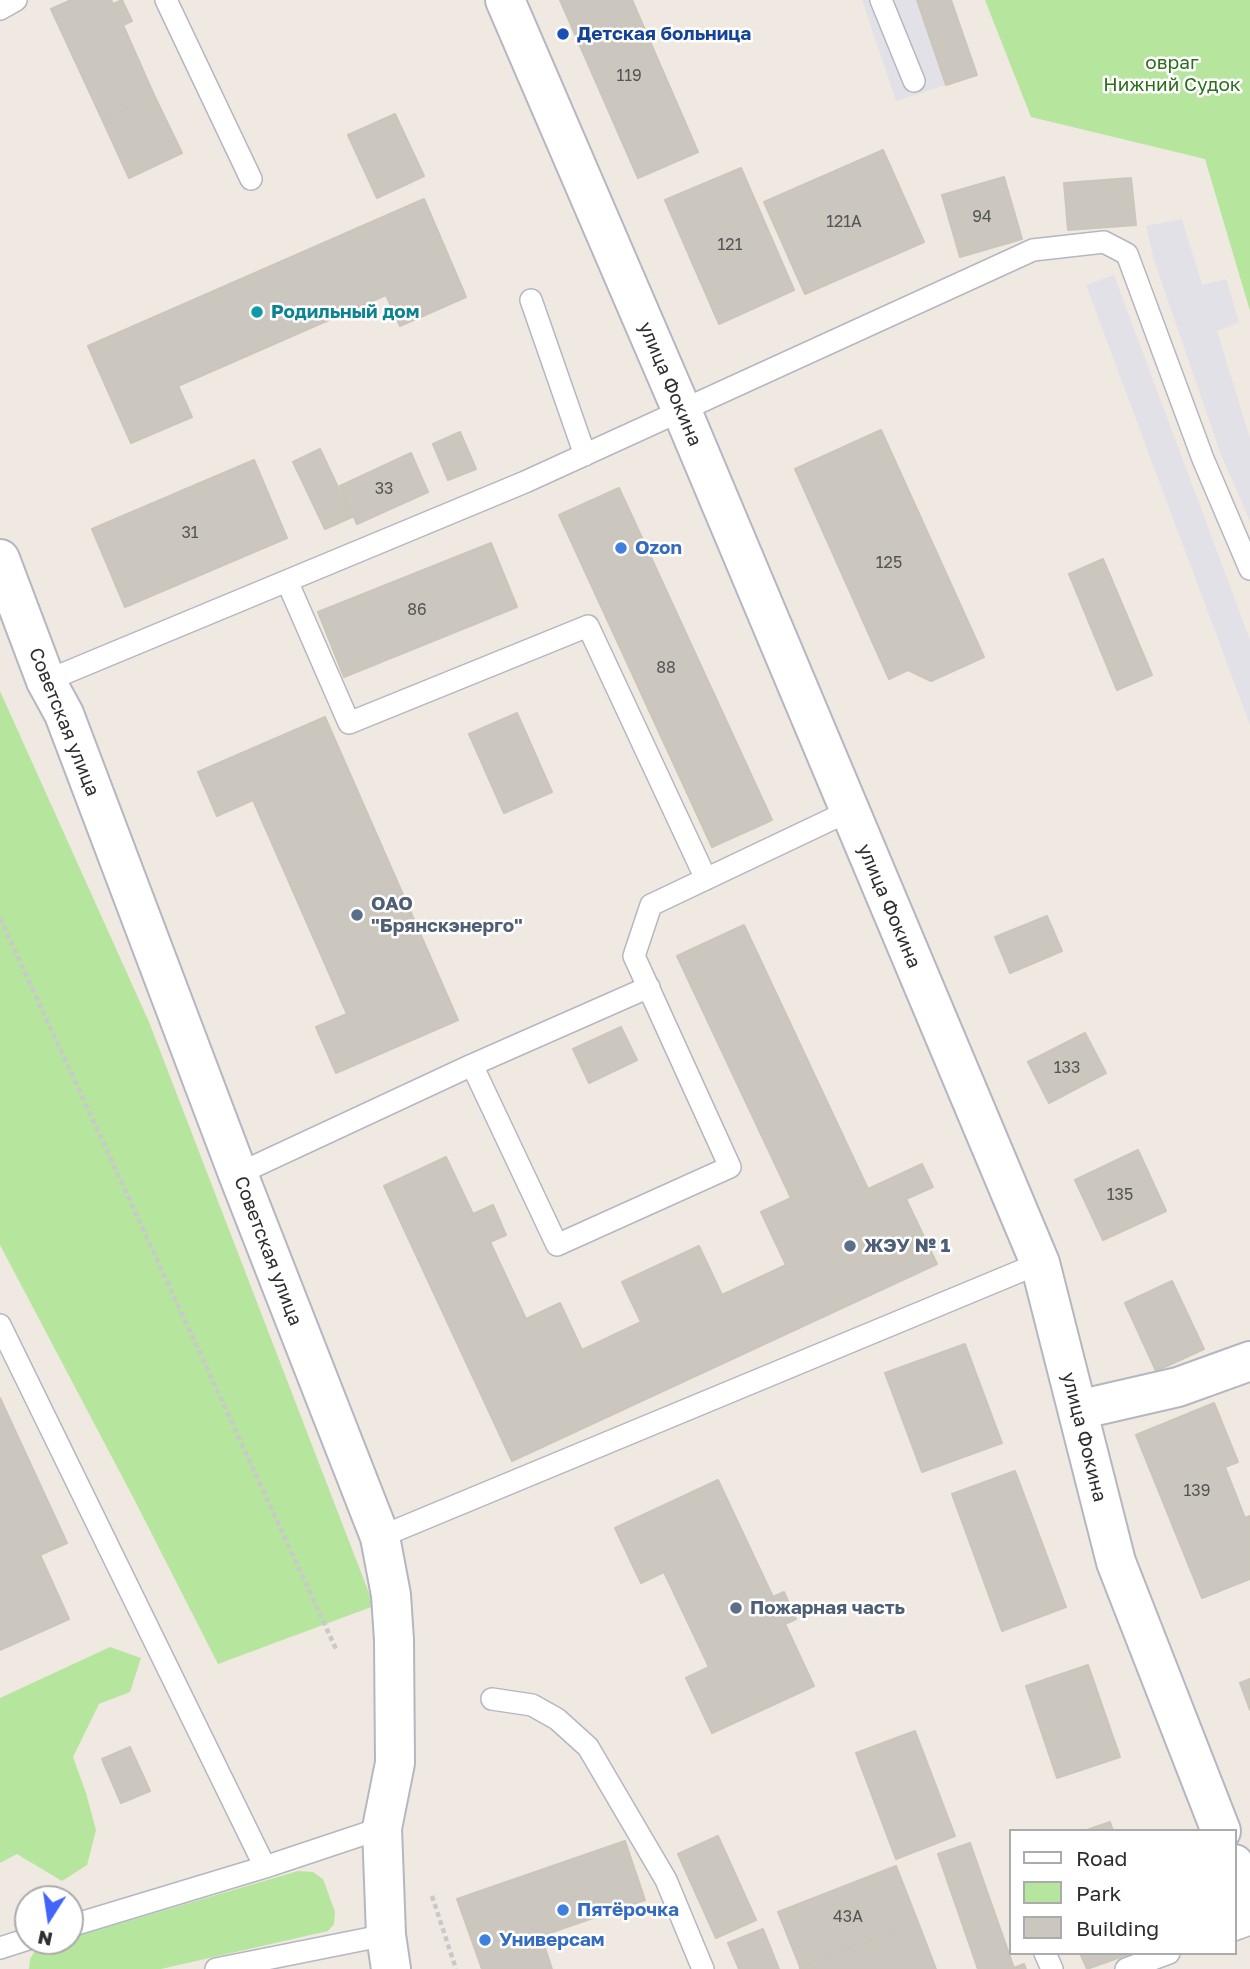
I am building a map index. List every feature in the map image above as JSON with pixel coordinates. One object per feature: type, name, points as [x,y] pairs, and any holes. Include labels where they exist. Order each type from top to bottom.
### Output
[{"type":"main road","name":"улица Фокина","points":[[505,0],[682,411],[1040,1264],[1116,1562],[1220,1829]]},
{"type":"main road","name":"Советская улица","points":[[0,559],[46,681],[64,714],[238,1174],[380,1537],[391,1595],[394,1640],[395,1763],[382,1828],[388,1952]]},
{"type":"main road","points":[[1078,1410],[1178,1387],[1250,1361]]},
{"type":"main road","points":[[1236,1869],[1250,1905]]},
{"type":"lane","points":[[0,9],[16,0]]},
{"type":"lane","points":[[166,0],[251,179]]},
{"type":"lane","points":[[881,0],[914,81]]},
{"type":"lane","points":[[46,681],[525,482],[1033,250],[1104,242],[1127,254],[1203,459],[1250,569]]},
{"type":"lane","points":[[531,300],[585,455]]},
{"type":"lane","points":[[287,581],[349,723],[588,626],[706,879]]},
{"type":"lane","points":[[472,1065],[557,1245],[730,1167],[634,956],[651,905],[849,811]]},
{"type":"lane","points":[[238,1174],[472,1065],[649,987]]},
{"type":"lane","points":[[380,1537],[1040,1264]]},
{"type":"lane","points":[[0,1325],[265,1867]]},
{"type":"lane","points":[[492,1699],[532,1705],[557,1719],[588,1747],[666,1880],[704,1969]]},
{"type":"lane","points":[[84,1922],[382,1828]]},
{"type":"lane","points":[[216,1969],[388,1952]]},
{"type":"lane","points":[[1126,1969],[1164,1955]]},
{"type":"path","points":[[0,918],[337,1649]]},
{"type":"path","points":[[432,1896],[456,1969]]},
{"type":"shaded area","points":[[862,0],[951,0],[977,75],[896,101]]},
{"type":"shaded area","points":[[1182,219],[1202,285],[1226,279],[1239,322],[1217,331],[1250,438],[1250,521],[1220,452],[1154,260],[1146,226]]},
{"type":"shaded area","points":[[1114,275],[1250,640],[1250,725],[1086,285]]},
{"type":"green space","name":"овраг Нижний Судок","points":[[985,0],[1250,0],[1250,311],[1205,159],[1031,117]]},
{"type":"green space","points":[[0,691],[149,1022],[374,1606],[218,1664],[0,1245]]},
{"type":"green space","points":[[110,1647],[141,1658],[130,1692],[99,1704],[73,1757],[96,1830],[87,1865],[62,1881],[17,1854],[0,1863],[0,1698]]},
{"type":"green space","points":[[298,1871],[313,1872],[323,1879],[335,1912],[334,1924],[328,1931],[161,1969],[29,1969],[32,1955],[84,1955],[84,1934]]},
{"type":"building","points":[[71,0],[111,0],[113,4],[122,0],[132,21],[123,25],[154,95],[102,119],[51,9]]},
{"type":"building","points":[[560,0],[632,0],[698,152],[638,178]]},
{"type":"building","points":[[917,0],[951,0],[977,75],[946,85]]},
{"type":"building","points":[[154,95],[182,153],[129,178],[102,119]]},
{"type":"building","points":[[395,114],[424,176],[377,198],[348,135]]},
{"type":"building","points":[[883,150],[924,242],[805,294],[764,202]]},
{"type":"building","points":[[741,168],[794,290],[719,324],[665,200]]},
{"type":"building","points":[[1004,177],[1022,239],[960,257],[942,195]]},
{"type":"building","points":[[1131,178],[1136,225],[1068,230],[1064,183]]},
{"type":"building","name":"Родильный дом","points":[[424,199],[466,297],[400,326],[386,295],[178,386],[192,417],[131,443],[88,346]]},
{"type":"building","points":[[881,430],[984,657],[931,681],[908,670],[889,679],[795,469]]},
{"type":"building","points":[[460,432],[476,469],[448,480],[433,444]]},
{"type":"building","points":[[320,449],[352,517],[325,529],[293,462]]},
{"type":"building","points":[[411,453],[428,492],[357,524],[340,486]]},
{"type":"building","points":[[254,460],[287,538],[125,607],[92,529]]},
{"type":"building","points":[[619,488],[772,820],[712,847],[559,515]]},
{"type":"building","points":[[491,543],[517,607],[344,677],[318,612]]},
{"type":"building","points":[[1103,559],[1152,675],[1117,690],[1069,574]]},
{"type":"building","points":[[517,713],[552,792],[504,813],[469,734]]},
{"type":"building","name":"ОАО \"Брянскэнерго\"","points":[[325,717],[458,1020],[336,1073],[316,1027],[347,1014],[253,800],[217,816],[198,772]]},
{"type":"building","points":[[1047,916],[1062,951],[1010,973],[995,937]]},
{"type":"building","points":[[744,925],[868,1189],[922,1164],[933,1187],[906,1199],[937,1264],[512,1461],[384,1186],[446,1157],[473,1214],[493,1205],[506,1235],[490,1242],[526,1319],[560,1303],[582,1350],[641,1322],[622,1282],[699,1246],[722,1295],[786,1265],[761,1212],[791,1198],[677,956]]},
{"type":"building","points":[[621,1027],[637,1060],[589,1083],[573,1049]]},
{"type":"building","points":[[1085,1033],[1106,1073],[1049,1103],[1028,1062]]},
{"type":"building","points":[[1138,1150],[1166,1211],[1103,1240],[1075,1180]]},
{"type":"building","points":[[1172,1281],[1204,1349],[1156,1371],[1125,1303]]},
{"type":"building","points":[[965,1344],[1002,1443],[922,1472],[885,1373]]},
{"type":"building","points":[[0,1398],[67,1543],[40,1555],[69,1619],[0,1650]]},
{"type":"building","points":[[1214,1403],[1238,1462],[1225,1467],[1245,1518],[1250,1516],[1250,1579],[1202,1598],[1136,1435]]},
{"type":"building","points":[[1015,1471],[1066,1607],[1002,1631],[952,1494]]},
{"type":"building","name":"Пожарная часть","points":[[718,1480],[773,1597],[784,1592],[796,1619],[785,1624],[814,1686],[712,1733],[686,1678],[709,1667],[664,1572],[641,1583],[615,1528]]},
{"type":"building","points":[[1088,1665],[1120,1757],[1057,1778],[1026,1686]]},
{"type":"building","points":[[1250,1679],[1250,1710],[1240,1683]]},
{"type":"building","points":[[915,1731],[955,1836],[896,1859],[856,1753]]},
{"type":"building","points":[[130,1747],[150,1791],[121,1803],[102,1759]]},
{"type":"building","points":[[1110,1822],[1112,1829],[1090,1829]]},
{"type":"building","points":[[718,1836],[756,1920],[716,1938],[678,1854]]},
{"type":"building","points":[[625,1841],[645,1900],[541,1936],[552,1969],[482,1969],[457,1899]]},
{"type":"building","points":[[970,1843],[1014,1968],[1024,1964],[1026,1969],[978,1969],[938,1854]]},
{"type":"building","points":[[896,1866],[918,1922],[800,1967],[778,1912]]},
{"type":"building","points":[[918,1922],[936,1969],[800,1969],[800,1967]]},
{"type":"building","points":[[763,1929],[779,1969],[739,1969],[728,1943]]},
{"type":"building","points":[[1081,1955],[1126,1955],[1087,1969]]},
{"type":"place","name":"Детская больница","points":[[563,34]]},
{"type":"place","name":"Родильный дом","points":[[257,312]]},
{"type":"place","name":"Ozon","points":[[621,548]]},
{"type":"place","name":"ОАО \"Брянскэнерго\"","points":[[357,915]]},
{"type":"place","name":"ЖЭУ № 1","points":[[850,1246]]},
{"type":"place","name":"Пожарная часть","points":[[736,1608]]},
{"type":"place","name":"Пятёрочка","points":[[563,1910]]},
{"type":"place","name":"Универсам","points":[[485,1940]]}]
